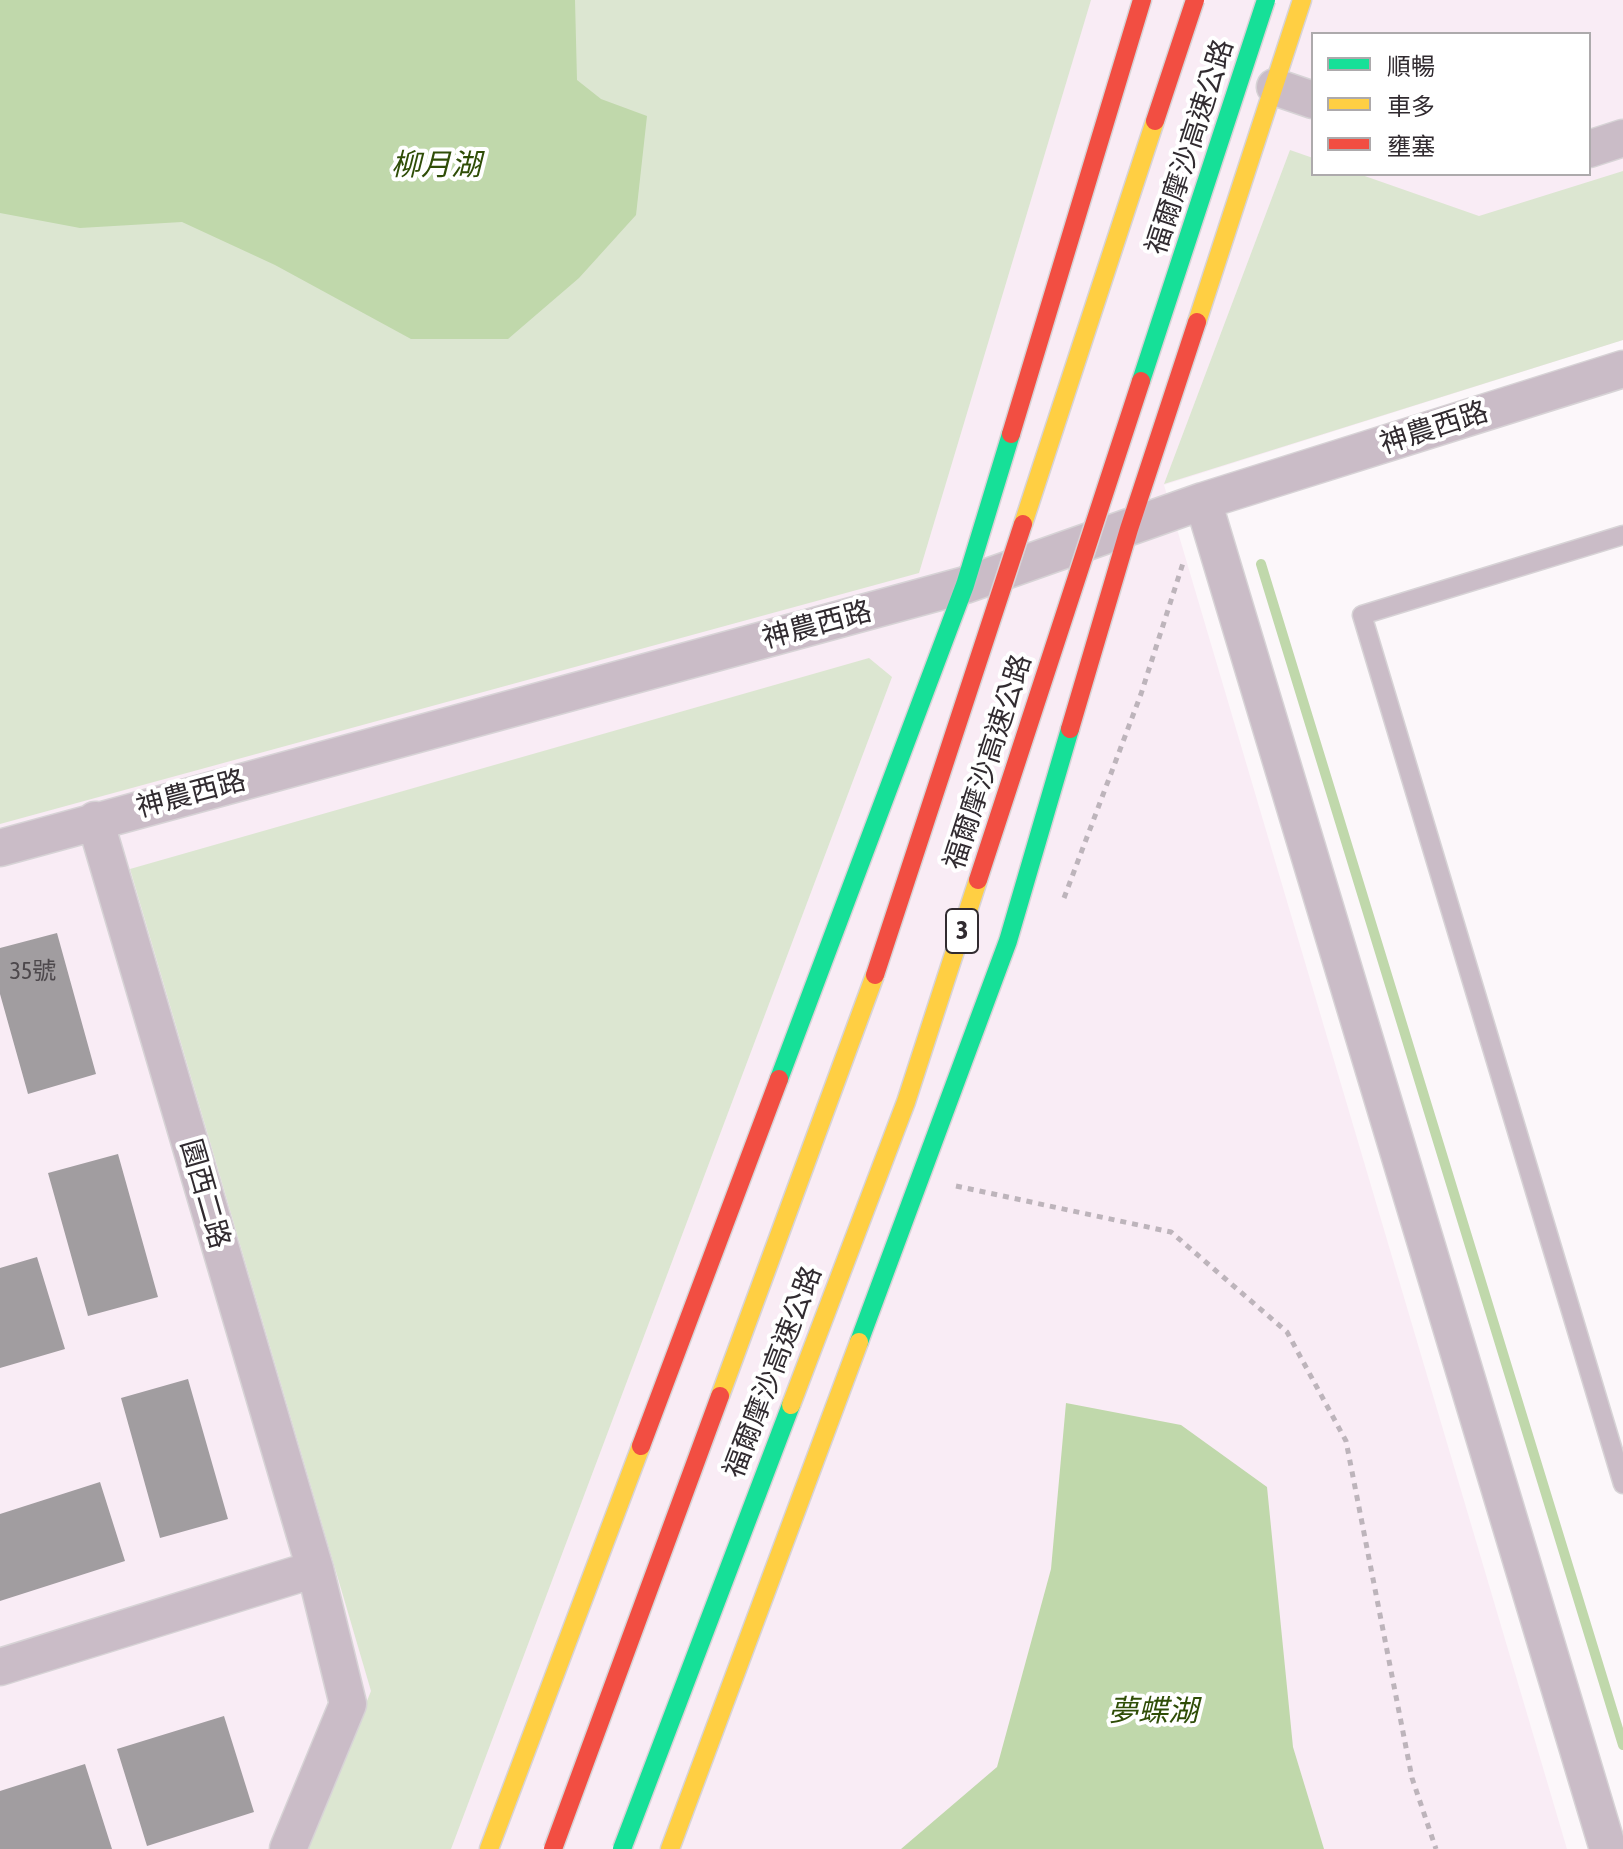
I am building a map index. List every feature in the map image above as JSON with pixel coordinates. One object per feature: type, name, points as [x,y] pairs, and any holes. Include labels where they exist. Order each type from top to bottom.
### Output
[{"type":"main road","points":[[489,1849],[965,585],[1142,0]]},
{"type":"main road","name":"福爾摩沙高速公路","points":[[553,1849],[878,968],[1195,0]]},
{"type":"main road","name":"福爾摩沙高速公路","points":[[622,1849],[906,1102],[1266,0]]},
{"type":"main road","points":[[670,1849],[1008,941],[1129,529],[1302,0]]},
{"type":"street","points":[[1275,87],[1311,99]]},
{"type":"street","points":[[1591,148],[1623,138]]},
{"type":"street","name":"神農西路","points":[[0,848],[965,585],[1203,501],[1623,369]]},
{"type":"street","points":[[1203,501],[1608,1849]]},
{"type":"street","name":"園西二路","points":[[95,820],[315,1569],[348,1704],[288,1849]]},
{"type":"street","points":[[0,1667],[315,1569]]},
{"type":"lane","points":[[1623,535],[1362,615],[1623,1484]]},
{"type":"path","points":[[955,1185],[1171,1232],[1287,1332],[1346,1441],[1412,1778],[1436,1849]]},
{"type":"shaded area","points":[[0,0],[1623,0],[1623,340],[1164,485],[1567,1849],[0,1849]]},
{"type":"shaded area","points":[[0,0],[1091,0],[919,573],[0,824]]},
{"type":"shaded area","points":[[1290,150],[1311,157],[1311,176],[1365,176],[1479,216],[1623,171],[1623,340],[1164,484]]},
{"type":"shaded area","points":[[869,658],[892,677],[451,1849],[307,1849],[371,1691],[130,869]]},
{"type":"water","name":"柳月湖","points":[[0,0],[575,0],[577,80],[601,99],[647,116],[636,215],[579,278],[508,339],[411,339],[275,265],[182,222],[80,228],[0,213]]},
{"type":"water","name":"夢蝶湖","points":[[1066,1403],[1181,1425],[1267,1487],[1293,1747],[1324,1849],[901,1849],[997,1767],[1051,1569]]},
{"type":"building","points":[[57,933],[96,1074],[28,1094],[0,994],[0,948]]},
{"type":"building","points":[[118,1154],[158,1297],[88,1316],[48,1173]]},
{"type":"building","points":[[37,1257],[65,1349],[0,1368],[0,1268]]},
{"type":"building","points":[[188,1379],[228,1519],[160,1538],[121,1398]]},
{"type":"building","points":[[100,1482],[125,1561],[0,1601],[0,1514]]},
{"type":"building","points":[[224,1716],[254,1812],[147,1846],[117,1749]]},
{"type":"building","points":[[85,1764],[112,1849],[0,1849],[0,1791]]},
{"type":"waterway","points":[[1261,564],[1623,1745]]},
{"type":"traffic: fast","points":[[1141,381],[1266,0]]},
{"type":"traffic: fast","points":[[779,1079],[965,585],[1011,434]]},
{"type":"traffic: fast","points":[[859,1342],[1008,941],[1070,729]]},
{"type":"traffic: fast","points":[[622,1849],[791,1405]]},
{"type":"traffic: slow","points":[[1197,322],[1302,0]]},
{"type":"traffic: slow","points":[[1023,524],[1155,121]]},
{"type":"traffic: slow","points":[[791,1405],[906,1102],[978,880]]},
{"type":"traffic: slow","points":[[720,1396],[875,975]]},
{"type":"traffic: slow","points":[[670,1849],[859,1342]]},
{"type":"traffic: slow","points":[[489,1849],[641,1446]]},
{"type":"traffic: jam","points":[[1011,434],[1142,0]]},
{"type":"traffic: jam","points":[[1155,121],[1195,0]]},
{"type":"traffic: jam","points":[[1070,729],[1129,529],[1197,322]]},
{"type":"traffic: jam","points":[[978,880],[1141,381]]},
{"type":"traffic: jam","points":[[875,975],[1023,524]]},
{"type":"traffic: jam","points":[[641,1446],[779,1079]]},
{"type":"traffic: jam","points":[[553,1849],[720,1396]]}]
